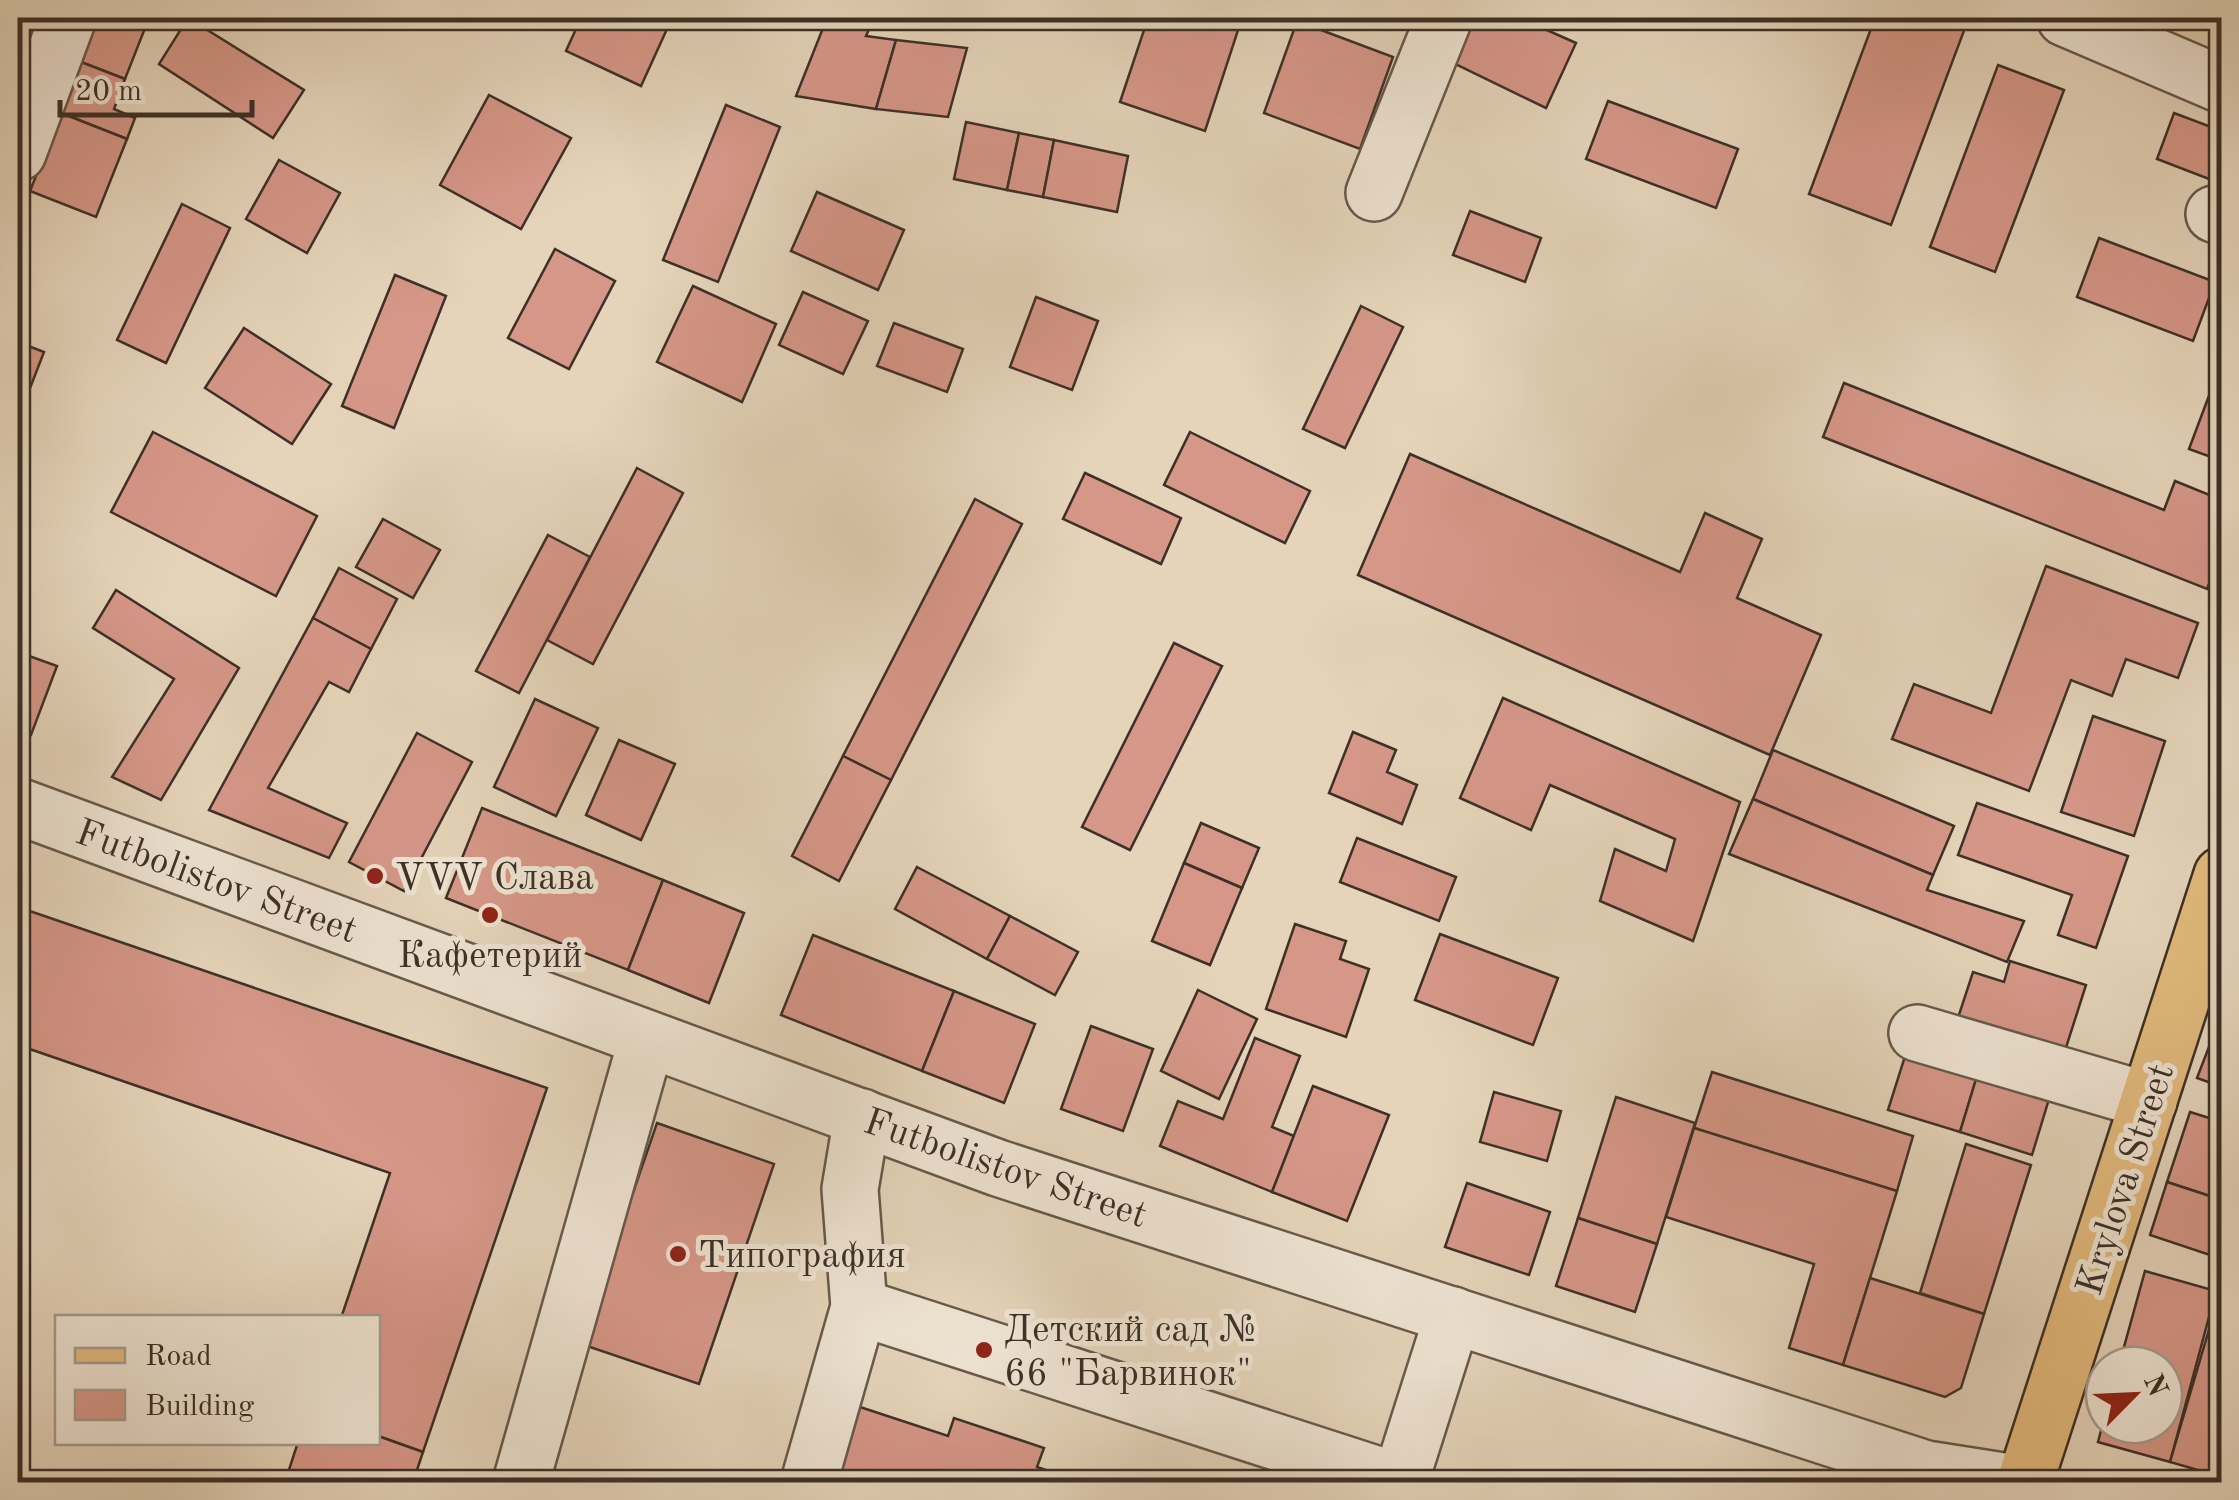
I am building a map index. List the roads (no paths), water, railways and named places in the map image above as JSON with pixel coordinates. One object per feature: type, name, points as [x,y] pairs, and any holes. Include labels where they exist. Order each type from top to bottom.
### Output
[{"type":"main road","name":"Krylova Street","points":[[2025,1482],[2222,875]]},
{"type":"street","points":[[18,153],[68,18]]},
{"type":"street","points":[[1374,193],[1444,18]]},
{"type":"street","points":[[2065,18],[2222,85]]},
{"type":"street","name":"Futbolistov Street","points":[[18,806],[998,1168],[1926,1470],[2009,1482]]},
{"type":"street","points":[[1916,1032],[2149,1102]]},
{"type":"street","points":[[521,1482],[647,1039]]},
{"type":"street","points":[[809,1482],[859,1307],[850,1189],[862,1118]]},
{"type":"street","points":[[859,1307],[1400,1482],[1453,1316]]},
{"type":"place","name":"VVV Слава","points":[[375,876]]},
{"type":"place","name":"Кафетерий","points":[[490,915]]},
{"type":"place","name":"Типография","points":[[678,1254]]},
{"type":"place","name":"Детский сад № 66 \"Барвинок\"","points":[[984,1350]]}]
